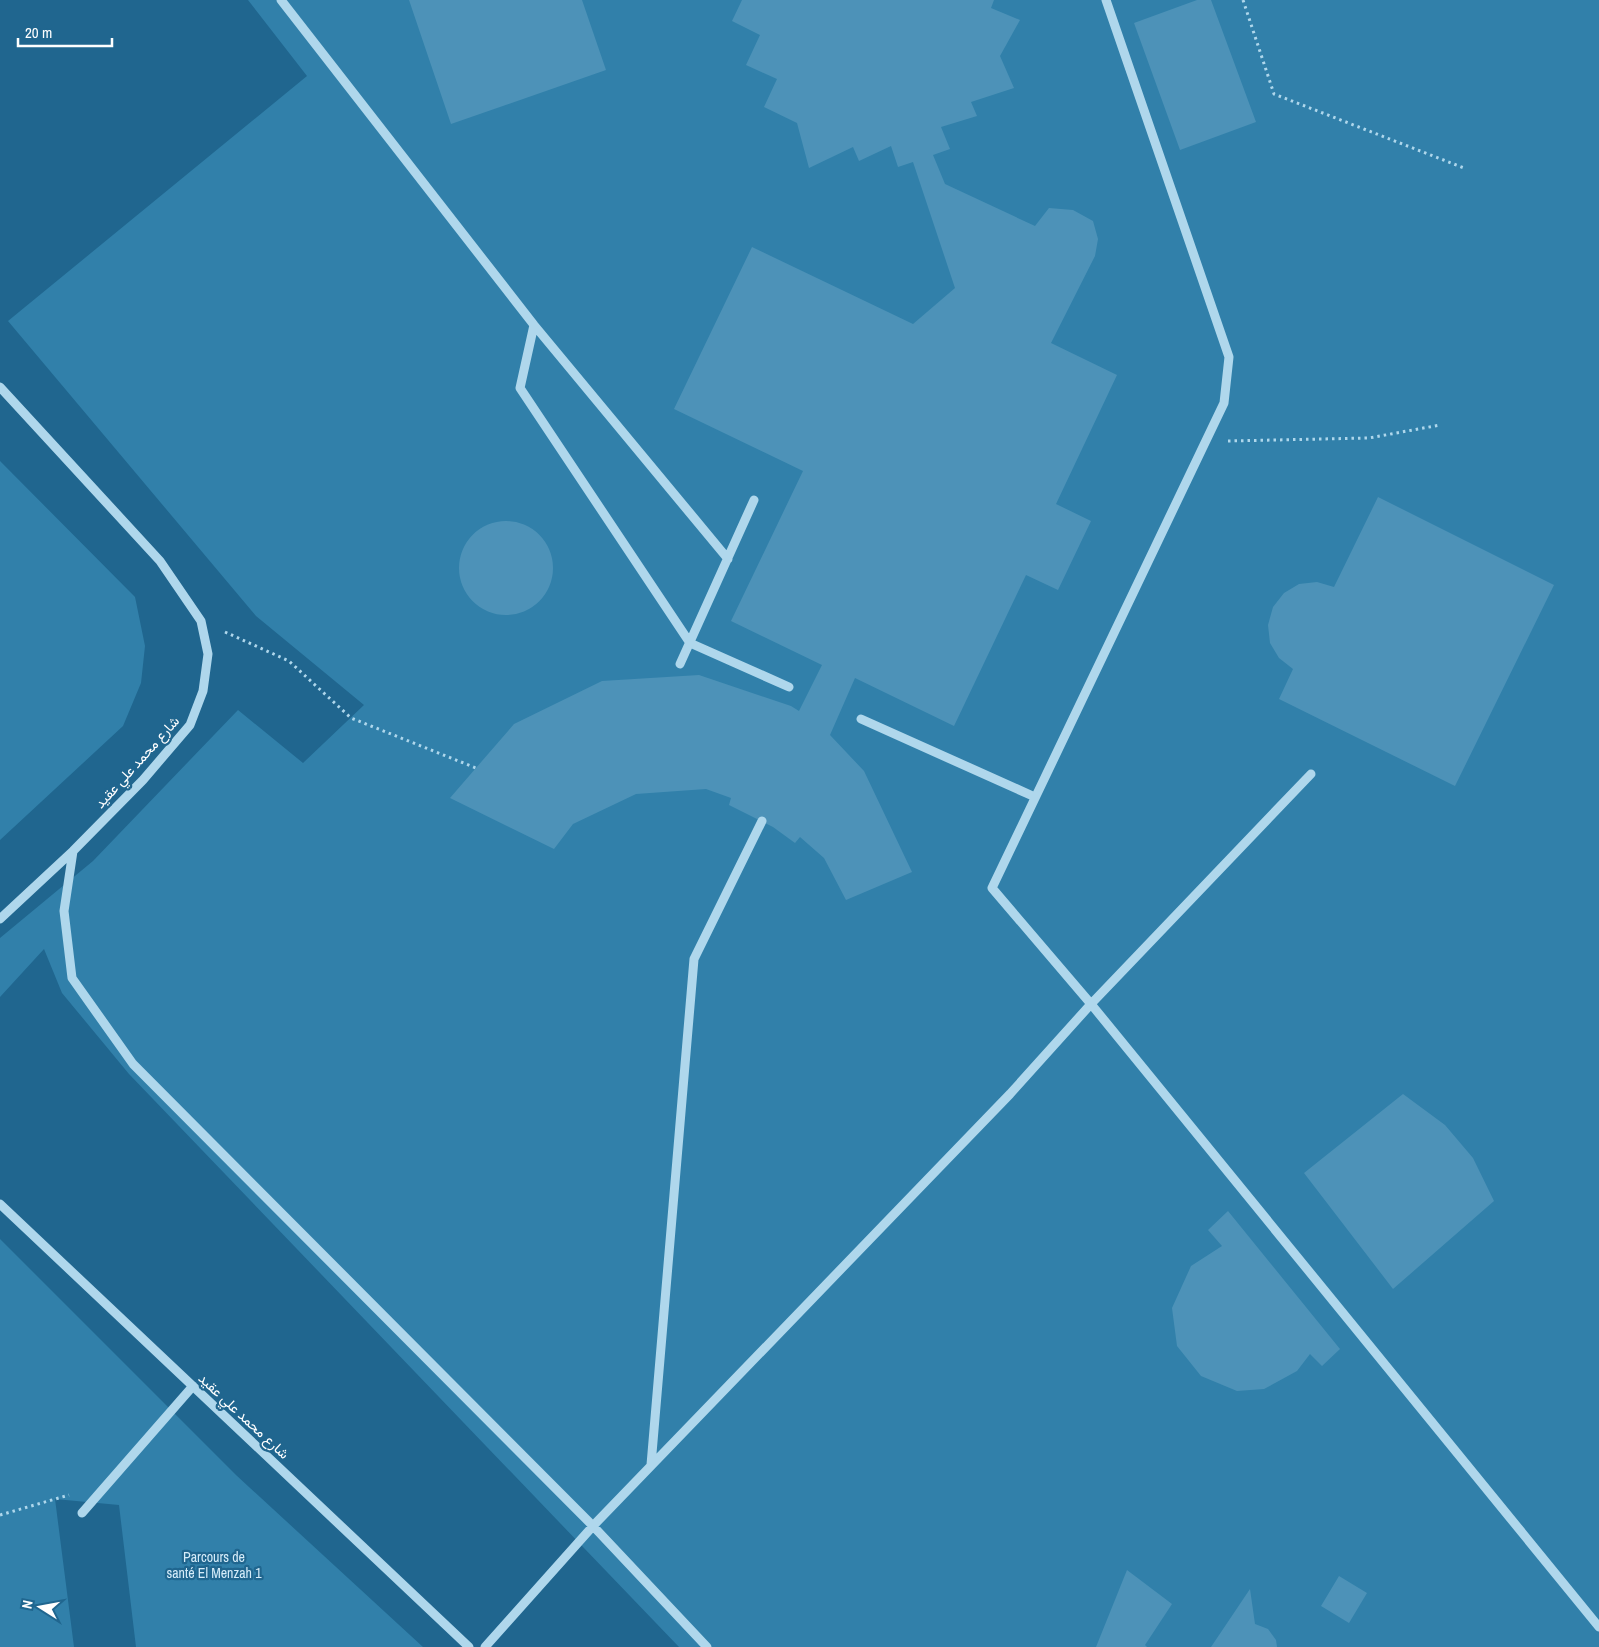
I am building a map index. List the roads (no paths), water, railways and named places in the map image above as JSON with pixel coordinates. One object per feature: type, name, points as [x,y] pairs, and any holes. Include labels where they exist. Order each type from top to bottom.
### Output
[{"type":"street","points":[[281,0],[534,326],[728,559]]},
{"type":"street","points":[[1106,0],[1229,357],[1224,402],[992,888],[1092,1004],[1599,1627]]},
{"type":"street","points":[[534,326],[520,388],[690,643],[789,687]]},
{"type":"street","name":"شارع محمد علي عقيد","points":[[0,387],[160,562],[202,621],[208,654],[203,692],[190,725],[142,780],[73,851],[0,919]]},
{"type":"street","points":[[680,664],[754,500]]},
{"type":"street","points":[[861,720],[1035,797]]},
{"type":"street","points":[[486,1647],[593,1526],[651,1464],[1004,1100],[1092,1004],[1311,774]]},
{"type":"street","points":[[651,1464],[694,959],[762,821]]},
{"type":"street","points":[[73,851],[64,910],[72,978],[133,1064],[593,1526],[707,1647]]},
{"type":"street","name":"شارع محمد علي عقيد","points":[[0,1204],[470,1647]]},
{"type":"street","points":[[82,1513],[193,1386]]},
{"type":"park label","name":"Parcours de santé El Menzah 1","points":[[214,1565]]}]
